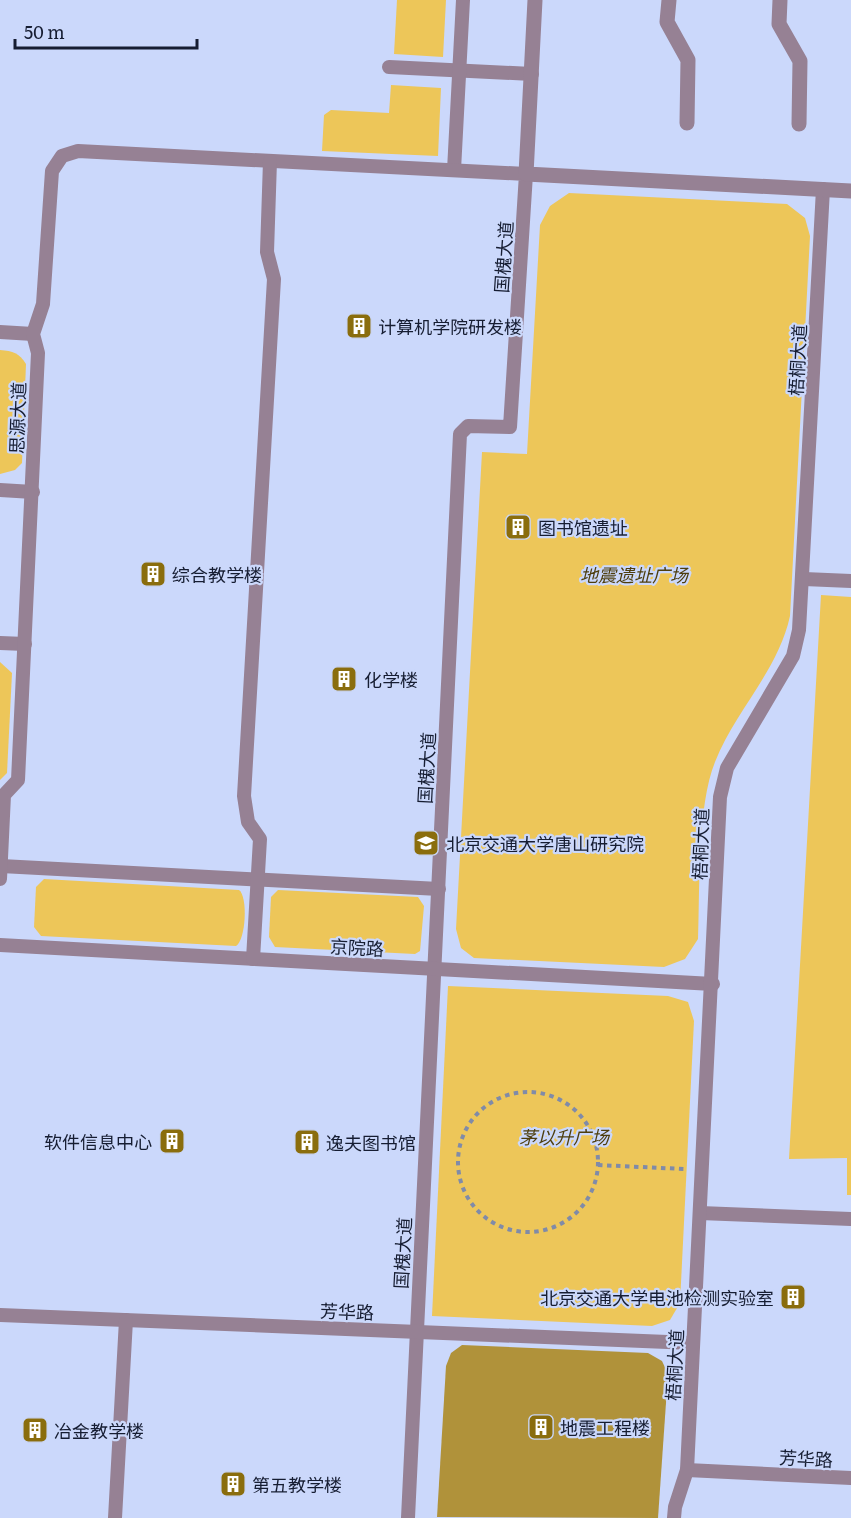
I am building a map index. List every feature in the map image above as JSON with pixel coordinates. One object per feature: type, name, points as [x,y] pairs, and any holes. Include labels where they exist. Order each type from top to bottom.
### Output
[{"type":"street","points":[[535,0],[526,174],[851,190]]},
{"type":"street","points":[[669,0],[667,22],[688,60],[687,123]]},
{"type":"street","points":[[780,0],[779,24],[800,61],[799,124]]},
{"type":"lane","points":[[454,170],[463,0]]},
{"type":"lane","points":[[389,68],[531,74]]},
{"type":"lane","name":"思源大道","points":[[0,879],[2,795],[18,780],[38,353],[33,334],[43,304],[52,171],[62,156],[78,151],[270,161]]},
{"type":"lane","points":[[253,960],[260,839],[248,822],[244,796],[274,279],[267,252],[270,161],[526,174]]},
{"type":"lane","name":"国槐大道","points":[[408,1518],[460,434],[468,426],[510,427],[526,174]]},
{"type":"lane","name":"梧桐大道","points":[[674,1518],[675,1507],[687,1470],[713,984],[720,797],[727,768],[793,656],[799,630],[804,579],[823,189]]},
{"type":"lane","points":[[0,332],[33,334]]},
{"type":"lane","points":[[0,490],[33,492]]},
{"type":"lane","points":[[804,579],[851,581]]},
{"type":"lane","points":[[0,642],[25,644]]},
{"type":"lane","points":[[1,866],[439,889]]},
{"type":"lane","name":"京院路","points":[[0,945],[713,984]]},
{"type":"lane","points":[[700,1214],[851,1219]]},
{"type":"lane","name":"芳华路","points":[[0,1315],[692,1343]]},
{"type":"lane","points":[[115,1518],[126,1320]]},
{"type":"lane","name":"芳华路","points":[[687,1470],[851,1478]]},
{"type":"path","points":[[530,1092],[552,1096],[571,1107],[586,1123],[595,1143],[598,1165],[593,1187],[583,1206],[567,1221],[546,1230],[525,1232],[501,1227],[480,1214],[465,1195],[458,1172],[459,1147],[468,1125],[485,1107],[506,1095],[530,1092]]},
{"type":"path","points":[[598,1165],[702,1170]]},
{"type":"green space","points":[[397,0],[446,0],[443,57],[394,54]]},
{"type":"green space","points":[[391,85],[441,88],[438,156],[322,151],[324,115],[331,110],[389,113]]},
{"type":"green space","name":"地震遗址广场","points":[[569,193],[787,204],[805,218],[810,236],[790,616],[776,655],[723,743],[709,780],[702,824],[698,939],[685,959],[664,967],[474,958],[461,948],[456,929],[482,452],[527,454],[540,225],[550,206]]},
{"type":"green space","points":[[0,350],[15,353],[26,364],[22,463],[15,470],[0,474]]},
{"type":"green space","points":[[821,595],[851,597],[851,1195],[847,1195],[847,1158],[789,1159]]},
{"type":"green space","points":[[0,662],[12,673],[7,773],[0,780]]},
{"type":"green space","points":[[44,879],[239,890],[245,909],[242,936],[236,946],[41,936],[34,927],[36,887]]},
{"type":"green space","points":[[278,890],[418,897],[424,906],[420,951],[415,954],[275,947],[269,937],[271,897]]},
{"type":"green space","name":"茅以升广场","points":[[448,986],[668,996],[688,1002],[694,1021],[680,1303],[670,1320],[652,1326],[432,1316]]},
{"type":"shaded area","points":[[462,1345],[648,1353],[662,1361],[668,1374],[658,1518],[437,1517],[446,1366],[451,1353]]},
{"type":"place","name":"计算机学院研发楼","points":[[359,326]]},
{"type":"place","name":"图书馆遗址","points":[[518,527]]},
{"type":"place","name":"综合教学楼","points":[[153,574]]},
{"type":"place","name":"化学楼","points":[[344,679]]},
{"type":"place","name":"北京交通大学唐山研究院","points":[[426,843]]},
{"type":"place","name":"软件信息中心","points":[[172,1141]]},
{"type":"place","name":"逸夫图书馆","points":[[307,1142]]},
{"type":"place","name":"北京交通大学电池检测实验室","points":[[793,1297]]},
{"type":"place","name":"地震工程楼","points":[[541,1427]]},
{"type":"place","name":"冶金教学楼","points":[[35,1430]]},
{"type":"place","name":"第五教学楼","points":[[233,1484]]}]
